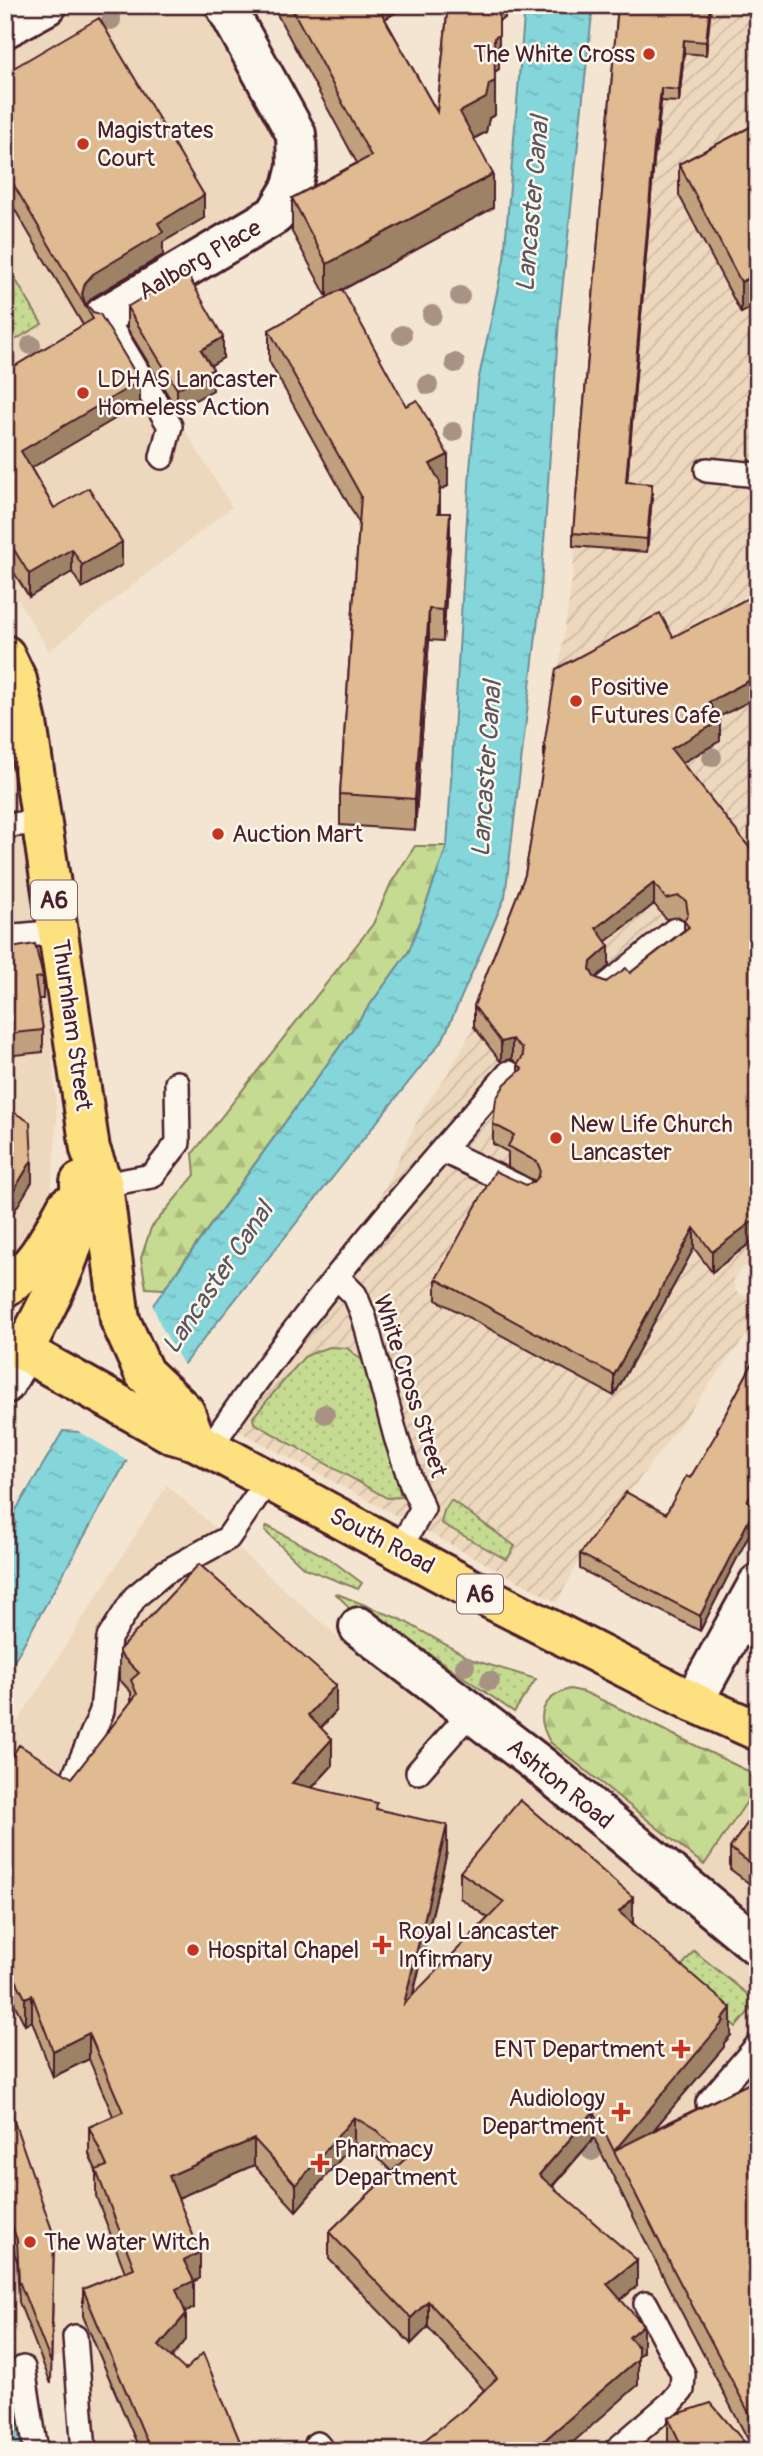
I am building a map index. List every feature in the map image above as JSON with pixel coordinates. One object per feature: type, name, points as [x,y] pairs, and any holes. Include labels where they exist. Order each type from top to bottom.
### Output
[{"type":"main road","name":"Thurnham Street","points":[[5,654],[18,680],[59,932],[91,1172],[122,1324],[144,1373],[190,1434]]},
{"type":"main road","name":"Thurnham Street","points":[[15,1346],[69,1255],[91,1172]]},
{"type":"main road","points":[[5,1287],[32,1265],[91,1172]]},
{"type":"main road","name":"A6","points":[[15,1346],[82,1385],[190,1434]]},
{"type":"main road","name":"South Road","points":[[190,1434],[267,1481],[398,1551],[693,1702],[758,1731]]},
{"type":"street","points":[[5,28],[47,5]]},
{"type":"street","name":"Aalborg Place","points":[[104,316],[275,215],[292,187],[297,166],[296,134],[225,5]]},
{"type":"street","points":[[5,1384],[15,1346]]},
{"type":"street","points":[[693,1702],[758,1584]]},
{"type":"street","name":"Ashton Road","points":[[359,1627],[541,1766],[758,1946]]},
{"type":"lane","points":[[104,316],[170,426],[162,457]]},
{"type":"lane","points":[[707,470],[758,475]]},
{"type":"lane","points":[[5,826],[42,821]]},
{"type":"lane","points":[[604,988],[675,930]]},
{"type":"lane","points":[[5,937],[59,932]]},
{"type":"lane","points":[[190,1434],[232,1414],[337,1277],[509,1073]]},
{"type":"lane","points":[[91,1172],[152,1176],[178,1143],[177,1083]]},
{"type":"lane","points":[[442,1150],[526,1191]]},
{"type":"lane","name":"White Cross Street","points":[[337,1277],[355,1295],[365,1318],[396,1437],[412,1485],[423,1508],[398,1551]]},
{"type":"lane","points":[[74,1777],[102,1711],[109,1638],[135,1597],[164,1573],[228,1538],[267,1481]]},
{"type":"lane","points":[[418,1772],[470,1713]]},
{"type":"lane","points":[[708,2103],[758,2045]]},
{"type":"lane","points":[[615,2451],[672,2402],[682,2390],[683,2374],[646,2304]]},
{"type":"lane","points":[[75,2337],[83,2451]]},
{"type":"lane","points":[[23,2368],[36,2451]]},
{"type":"shaded area","points":[[5,5],[203,5],[286,158],[267,208],[118,321],[232,507],[49,651],[5,579]]},
{"type":"shaded area","points":[[619,5],[758,5],[758,1254],[736,1274],[733,1283],[736,1292],[758,1301],[758,1319],[581,1558],[557,1602],[241,1432],[224,1418],[338,1283],[423,1109],[449,1072],[474,1027],[525,896],[572,580]]},
{"type":"shaded area","points":[[5,701],[46,961],[57,1121],[46,1251],[5,1326]]},
{"type":"shaded area","name":"Royal Lancaster Infirmary","points":[[167,1485],[348,1646],[438,1675],[548,1741],[542,1728],[544,1706],[556,1694],[570,1689],[604,1701],[758,1776],[758,2451],[72,2451],[71,2352],[7,2375],[5,1742]]},
{"type":"green space","points":[[5,262],[42,324],[5,346]]},
{"type":"green space","points":[[415,846],[447,846],[409,951],[164,1289],[146,1288],[141,1258],[151,1228],[195,1175],[193,1153],[373,924],[391,883]]},
{"type":"green space","points":[[330,1347],[347,1348],[368,1365],[401,1497],[387,1498],[254,1423],[253,1417],[304,1357]]},
{"type":"green space","points":[[451,1500],[515,1546],[507,1560],[441,1523]]},
{"type":"green space","points":[[267,1526],[330,1559],[362,1583],[358,1589],[304,1568],[265,1531]]},
{"type":"green space","points":[[335,1593],[402,1620],[473,1660],[536,1679],[514,1712],[423,1649],[354,1617]]},
{"type":"green space","points":[[570,1689],[604,1701],[758,1776],[758,1785],[704,1865],[550,1742],[543,1724],[544,1709],[553,1697]]},
{"type":"green space","points":[[694,1951],[757,2002],[736,2027],[677,1972]]},
{"type":"water","name":"Lancaster Canal","points":[[525,5],[593,5],[559,319],[540,602],[505,897],[443,1039],[175,1375],[5,1677],[5,1538],[16,1523],[13,1515],[63,1431],[80,1432],[153,1305],[409,951],[447,846],[470,469],[478,382],[504,259]]},
{"type":"water","points":[[5,2370],[7,2375],[22,2451],[5,2451]]},
{"type":"pier","points":[[151,1301],[161,1326],[185,1367],[129,1461],[73,1428],[78,1429]]},
{"type":"building","points":[[290,5],[377,5],[437,112],[448,5],[499,5],[499,35],[494,38],[495,81],[489,84],[486,98],[460,112],[493,174],[327,264],[292,198],[371,156]]},
{"type":"building","points":[[618,5],[710,5],[706,42],[684,40],[679,90],[661,88],[656,137],[655,135],[626,482],[652,484],[647,539],[573,533]]},
{"type":"building","points":[[99,18],[204,195],[158,223],[163,232],[93,274],[85,283],[82,294],[85,303],[93,312],[100,314],[140,381],[21,451],[54,508],[89,488],[122,542],[82,565],[72,549],[29,574],[5,535],[5,372],[93,319],[5,170],[5,73]]},
{"type":"building","points":[[758,123],[758,274],[741,282],[679,164]]},
{"type":"building","points":[[186,272],[223,337],[201,350],[213,369],[177,389],[127,307]]},
{"type":"building","points":[[342,289],[406,406],[417,400],[448,455],[430,464],[440,482],[438,513],[450,513],[443,610],[429,609],[415,799],[340,794],[361,496],[269,330]]},
{"type":"building","points":[[758,593],[758,676],[709,702],[720,721],[671,749],[753,852],[758,848],[758,1217],[712,1252],[694,1228],[614,1375],[436,1279],[495,1171],[526,1185],[539,1176],[537,1162],[508,1146],[514,1135],[493,1124],[496,1099],[505,1084],[522,1069],[518,1064],[523,1056],[522,1048],[512,1039],[501,1042],[474,1006],[525,875],[556,669],[660,613],[673,637]],"holes":[[[654,883],[666,899],[679,896],[686,901],[688,914],[684,921],[689,927],[630,973],[626,968],[606,982],[594,977],[590,969],[591,962],[609,946],[596,928]]]},
{"type":"building","points":[[35,944],[43,977],[35,978],[43,1030],[5,1034],[5,949]]},
{"type":"building","points":[[5,1107],[30,1122],[32,1160],[5,1205]]},
{"type":"building","points":[[758,1353],[758,1483],[747,1501],[756,1506],[700,1616],[580,1554],[626,1492],[666,1514],[686,1476],[690,1478],[718,1431]]},
{"type":"building","points":[[199,1564],[336,1685],[308,1715],[332,1739],[292,1783],[377,1803],[376,1809],[447,1825],[404,2004],[504,1902],[460,1872],[520,1800],[633,1897],[619,1912],[731,2008],[722,2019],[724,2021],[615,2150],[758,2079],[758,2430],[594,2111],[539,2175],[637,2260],[607,2284],[643,2325],[629,2337],[638,2347],[638,2359],[532,2451],[411,2451],[468,2406],[497,2378],[428,2301],[411,2318],[329,2232],[406,2158],[377,2131],[354,2117],[296,2185],[254,2139],[169,2176],[200,2252],[184,2261],[194,2281],[176,2289],[186,2314],[159,2346],[185,2370],[203,2353],[244,2451],[151,2451],[83,2289],[134,2268],[96,2170],[107,2166],[89,2127],[123,2112],[89,2033],[53,2051],[32,1995],[25,1998],[5,1958],[5,1768],[19,1745],[72,1778],[137,1694],[131,1680],[139,1673],[119,1650]]},
{"type":"building","points":[[758,1808],[758,1869],[730,1848]]},
{"type":"building","name":"The Water Witch","points":[[8,2104],[54,2236],[51,2363],[19,2281],[17,2240],[5,2206],[5,2105]]},
{"type":"building","points":[[711,2403],[752,2451],[684,2451],[668,2417]]},
{"type":"place","name":"The White Cross","points":[[649,54]]},
{"type":"place","name":"Magistrates Court","points":[[83,144]]},
{"type":"place","name":"LDHAS Lancaster Homeless Action","points":[[83,393]]},
{"type":"place","name":"Positive Futures Cafe","points":[[576,701]]},
{"type":"place","name":"Auction Mart","points":[[218,834]]},
{"type":"place","name":"New Life Church Lancaster","points":[[556,1138]]},
{"type":"place","name":"Royal Lancaster Infirmary","points":[[382,1945]]},
{"type":"place","name":"Hospital Chapel","points":[[193,1950]]},
{"type":"place","name":"ENT Department","points":[[681,2049]]},
{"type":"place","name":"Audiology Department","points":[[621,2112]]},
{"type":"place","name":"Pharmacy Department","points":[[320,2163]]},
{"type":"place","name":"The Water Witch","points":[[30,2242]]}]
